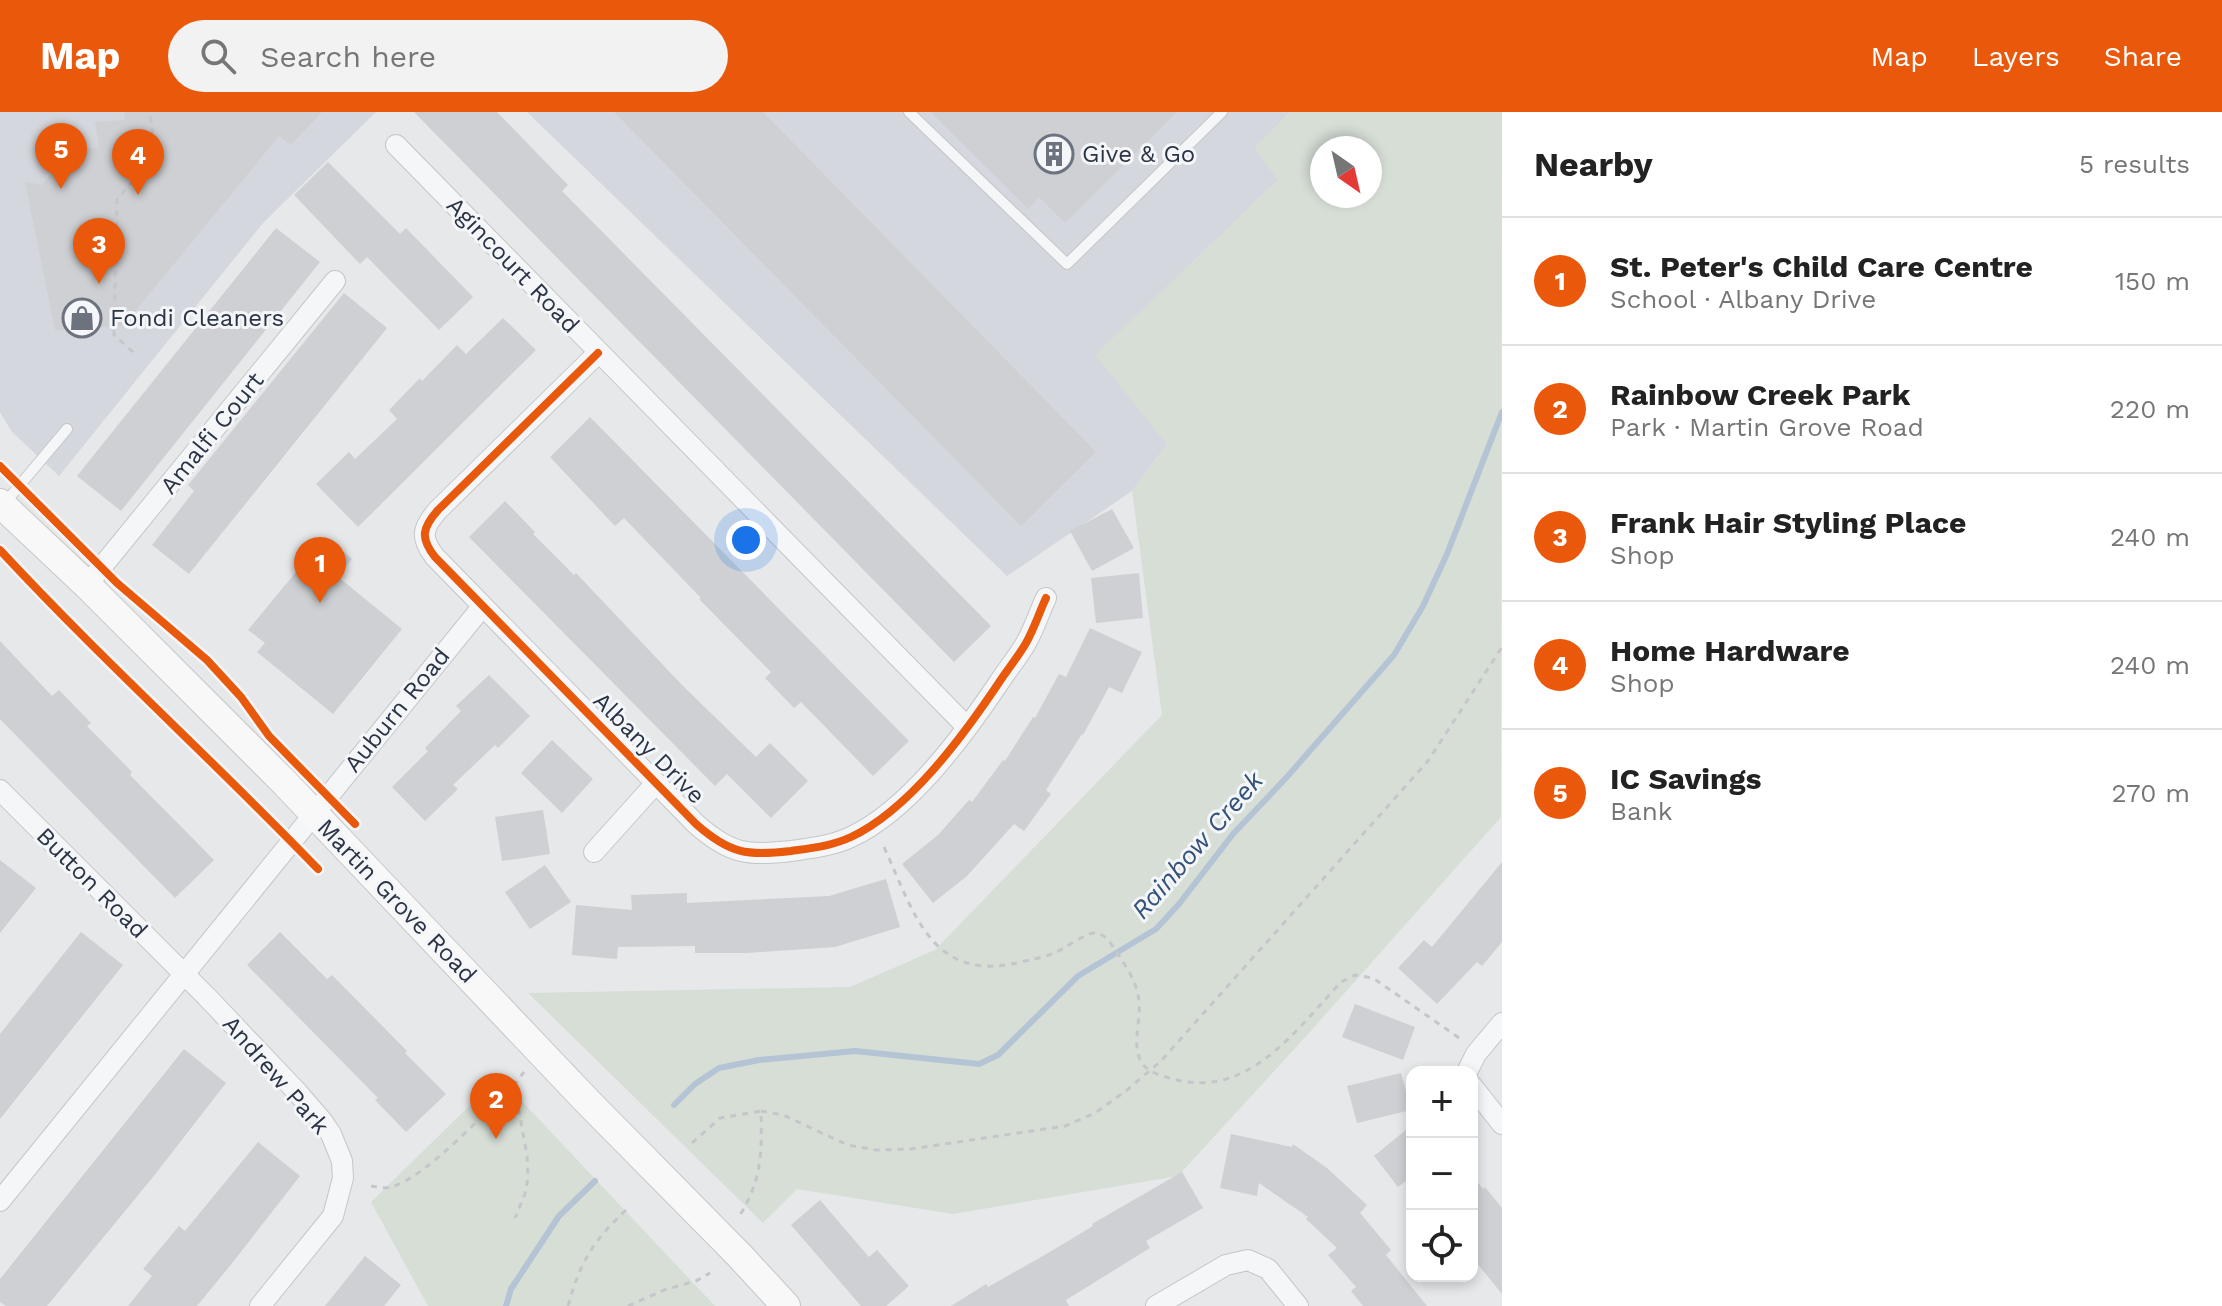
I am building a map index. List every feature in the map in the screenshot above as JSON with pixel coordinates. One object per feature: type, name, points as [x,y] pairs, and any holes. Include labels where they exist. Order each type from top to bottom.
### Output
[{"type":"street","name":"Agincourt Road","points":[[396,145],[967,727]]},
{"type":"street","name":"Amalfi Court","points":[[87,585],[335,281]]},
{"type":"street","name":"Albany Drive","points":[[598,353],[438,510],[426,526],[424,538],[427,549],[482,607],[712,839],[741,852],[761,853],[825,846],[863,830],[889,812],[935,767],[967,727],[1026,643],[1046,598]]},
{"type":"street","name":"Martin Grove Road","points":[[1,504],[87,585],[314,813],[786,1306]]},
{"type":"street","name":"Auburn Road","points":[[314,813],[482,607]]},
{"type":"street","points":[[594,852],[656,783]]},
{"type":"street","name":"Button Road","points":[[0,790],[184,974]]},
{"type":"street","points":[[0,1201],[314,813]]},
{"type":"street","name":"Andrew Park","points":[[184,974],[323,1122],[342,1161],[343,1178],[333,1216],[260,1306]]},
{"type":"street","points":[[1470,1066],[1502,1023]]},
{"type":"street","points":[[1478,1094],[1502,1124]]},
{"type":"street","points":[[1156,1306],[1226,1265],[1248,1260],[1268,1269],[1298,1306]]},
{"type":"lane","points":[[909,112],[1067,264],[1222,112]]},
{"type":"lane","points":[[1,504],[67,429]]},
{"type":"path","points":[[133,352],[114,335],[117,200],[155,154],[150,112]]},
{"type":"path","points":[[692,1143],[720,1118],[761,1111],[783,1115],[848,1145],[876,1150],[911,1149],[1065,1126],[1095,1113],[1161,1061],[1428,761],[1502,647]]},
{"type":"path","points":[[884,847],[925,932],[940,948],[967,964],[980,967],[1009,965],[1054,953],[1092,933],[1099,933],[1109,941],[1137,989],[1137,1052],[1142,1065],[1149,1071],[1190,1083],[1205,1084],[1245,1072],[1274,1052],[1341,982],[1355,975],[1373,978],[1465,1043]]},
{"type":"path","points":[[371,1186],[391,1187],[432,1162],[524,1072]]},
{"type":"path","points":[[514,1085],[528,1177],[515,1218]]},
{"type":"path","points":[[737,1220],[751,1199],[759,1174],[761,1111]]},
{"type":"path","points":[[568,1306],[593,1245],[626,1210]]},
{"type":"path","points":[[628,1306],[710,1273]]},
{"type":"shaded area","points":[[0,112],[376,112],[263,223],[59,476],[12,432],[0,412]]},
{"type":"shaded area","points":[[527,112],[1290,112],[1255,147],[1278,180],[1096,355],[1167,444],[1132,491],[1007,576]]},
{"type":"shaded area","points":[[1290,112],[1502,112],[1501,817],[1178,1176],[953,1214],[797,1189],[763,1223],[528,993],[850,987],[935,950],[1162,715],[1132,491],[1167,444],[1095,355],[1278,180],[1254,147]]},
{"type":"shaded area","points":[[499,1077],[715,1306],[428,1306],[371,1202]]},
{"type":"building","points":[[124,112],[322,112],[291,145],[279,136],[123,326],[55,330],[25,182],[42,185],[72,151],[99,147],[95,122],[125,120]]},
{"type":"building","points":[[414,112],[497,112],[568,185],[562,191],[991,626],[954,662]]},
{"type":"building","points":[[614,112],[763,112],[1096,452],[1021,526]]},
{"type":"building","name":"Give & Go","points":[[931,112],[1177,112],[1065,223],[1039,197],[1028,209]]},
{"type":"building","points":[[328,162],[400,234],[406,228],[473,297],[439,330],[367,257],[360,264],[294,195]]},
{"type":"building","points":[[276,228],[320,262],[121,511],[77,476]]},
{"type":"building","points":[[344,293],[387,328],[189,574],[152,545],[194,491],[188,485]]},
{"type":"building","points":[[503,318],[536,350],[358,527],[316,484],[349,452],[355,459],[397,419],[389,410],[457,345],[466,354]]},
{"type":"building","points":[[590,417],[909,741],[873,776],[801,702],[794,708],[765,678],[771,672],[624,518],[615,526],[550,457]]},
{"type":"building","points":[[505,501],[535,532],[533,534],[574,575],[576,573],[682,685],[756,757],[770,743],[808,781],[771,818],[727,774],[715,786],[469,537]]},
{"type":"building","points":[[1112,509],[1134,548],[1092,571],[1070,531]]},
{"type":"building","points":[[331,541],[352,559],[337,576],[402,629],[333,714],[257,652],[265,643],[248,630],[310,555],[316,560]]},
{"type":"building","points":[[1139,573],[1143,618],[1096,623],[1091,578]]},
{"type":"building","points":[[1090,628],[1142,652],[1122,693],[1109,687],[1083,735],[1046,790],[1051,794],[1024,831],[1014,824],[967,876],[933,903],[902,864],[938,835],[969,800],[972,802],[1005,761],[1035,718],[1059,674],[1066,677]]},
{"type":"building","points":[[0,641],[52,696],[59,690],[91,723],[87,726],[132,772],[130,775],[214,860],[175,898],[0,719]]},
{"type":"building","points":[[489,675],[530,716],[498,748],[495,745],[453,785],[458,789],[425,821],[392,787],[428,751],[425,748],[461,711],[456,706]]},
{"type":"building","points":[[552,740],[593,779],[562,813],[521,773]]},
{"type":"building","points":[[543,810],[550,854],[502,861],[495,817]]},
{"type":"building","points":[[0,860],[36,888],[0,933]]},
{"type":"building","points":[[1502,862],[1502,942],[1482,966],[1477,962],[1437,1004],[1398,968],[1424,940],[1432,947]]},
{"type":"building","points":[[545,865],[571,902],[530,929],[505,892]]},
{"type":"building","points":[[886,879],[900,927],[835,947],[695,953],[695,946],[618,947],[617,959],[572,955],[576,905],[632,910],[631,895],[687,893],[687,903],[829,896]]},
{"type":"building","points":[[81,932],[123,965],[0,1119],[0,1034]]},
{"type":"building","points":[[280,932],[327,979],[332,975],[446,1094],[406,1132],[375,1100],[378,1098],[247,965]]},
{"type":"building","points":[[1355,1004],[1415,1027],[1403,1060],[1342,1037]]},
{"type":"building","points":[[184,1049],[226,1083],[47,1306],[6,1306],[0,1302],[0,1279]]},
{"type":"building","points":[[1401,1073],[1406,1092],[1406,1111],[1357,1123],[1347,1086]]},
{"type":"building","points":[[1406,1130],[1406,1181],[1398,1187],[1374,1156]]},
{"type":"building","points":[[1231,1134],[1292,1147],[1293,1144],[1327,1168],[1367,1205],[1360,1213],[1391,1250],[1386,1255],[1427,1306],[1363,1306],[1351,1291],[1356,1287],[1328,1255],[1337,1248],[1306,1219],[1308,1217],[1259,1183],[1257,1196],[1220,1188]]},
{"type":"building","points":[[258,1142],[300,1176],[229,1267],[197,1306],[128,1306],[152,1276],[143,1269],[179,1226],[185,1231]]},
{"type":"building","points":[[1182,1172],[1203,1208],[1146,1241],[1150,1248],[1066,1300],[1069,1306],[951,1306],[986,1284],[988,1287],[1048,1253]]},
{"type":"building","points":[[1478,1183],[1502,1208],[1502,1294],[1478,1264]]},
{"type":"building","points":[[820,1200],[869,1257],[877,1250],[909,1286],[886,1306],[861,1306],[791,1225]]},
{"type":"building","points":[[365,1256],[401,1285],[384,1306],[325,1306]]},
{"type":"waterway","name":"Rainbow Creek","points":[[674,1105],[695,1084],[719,1068],[759,1060],[855,1051],[979,1064],[998,1055],[1078,976],[1156,929],[1233,834],[1394,655],[1423,606],[1447,554],[1502,412]]},
{"type":"waterway","name":"Rainbow Creek","points":[[506,1306],[511,1289],[559,1216],[595,1181]]},
{"type":"cycle path","points":[[598,353],[438,510],[426,528],[425,539],[435,557],[696,824],[719,842],[751,853],[791,851],[837,843],[873,825],[914,790],[968,726],[1023,648],[1046,598]]},
{"type":"cycle path","points":[[0,466],[117,583],[207,660],[241,697],[269,736],[355,824]]},
{"type":"cycle path","points":[[0,550],[318,869]]},
{"type":"place","name":"Give & Go","points":[[1054,154]]},
{"type":"place","name":"IC Savings","points":[[61,189]]},
{"type":"place","name":"Home Hardware","points":[[138,195]]},
{"type":"place","name":"Frank Hair Styling Place","points":[[99,284]]},
{"type":"place","name":"Fondi Cleaners","points":[[82,318]]},
{"type":"place","name":"St. Peter's Child Care Centre","points":[[320,603]]},
{"type":"place","name":"Rainbow Creek Park","points":[[496,1139]]}]
